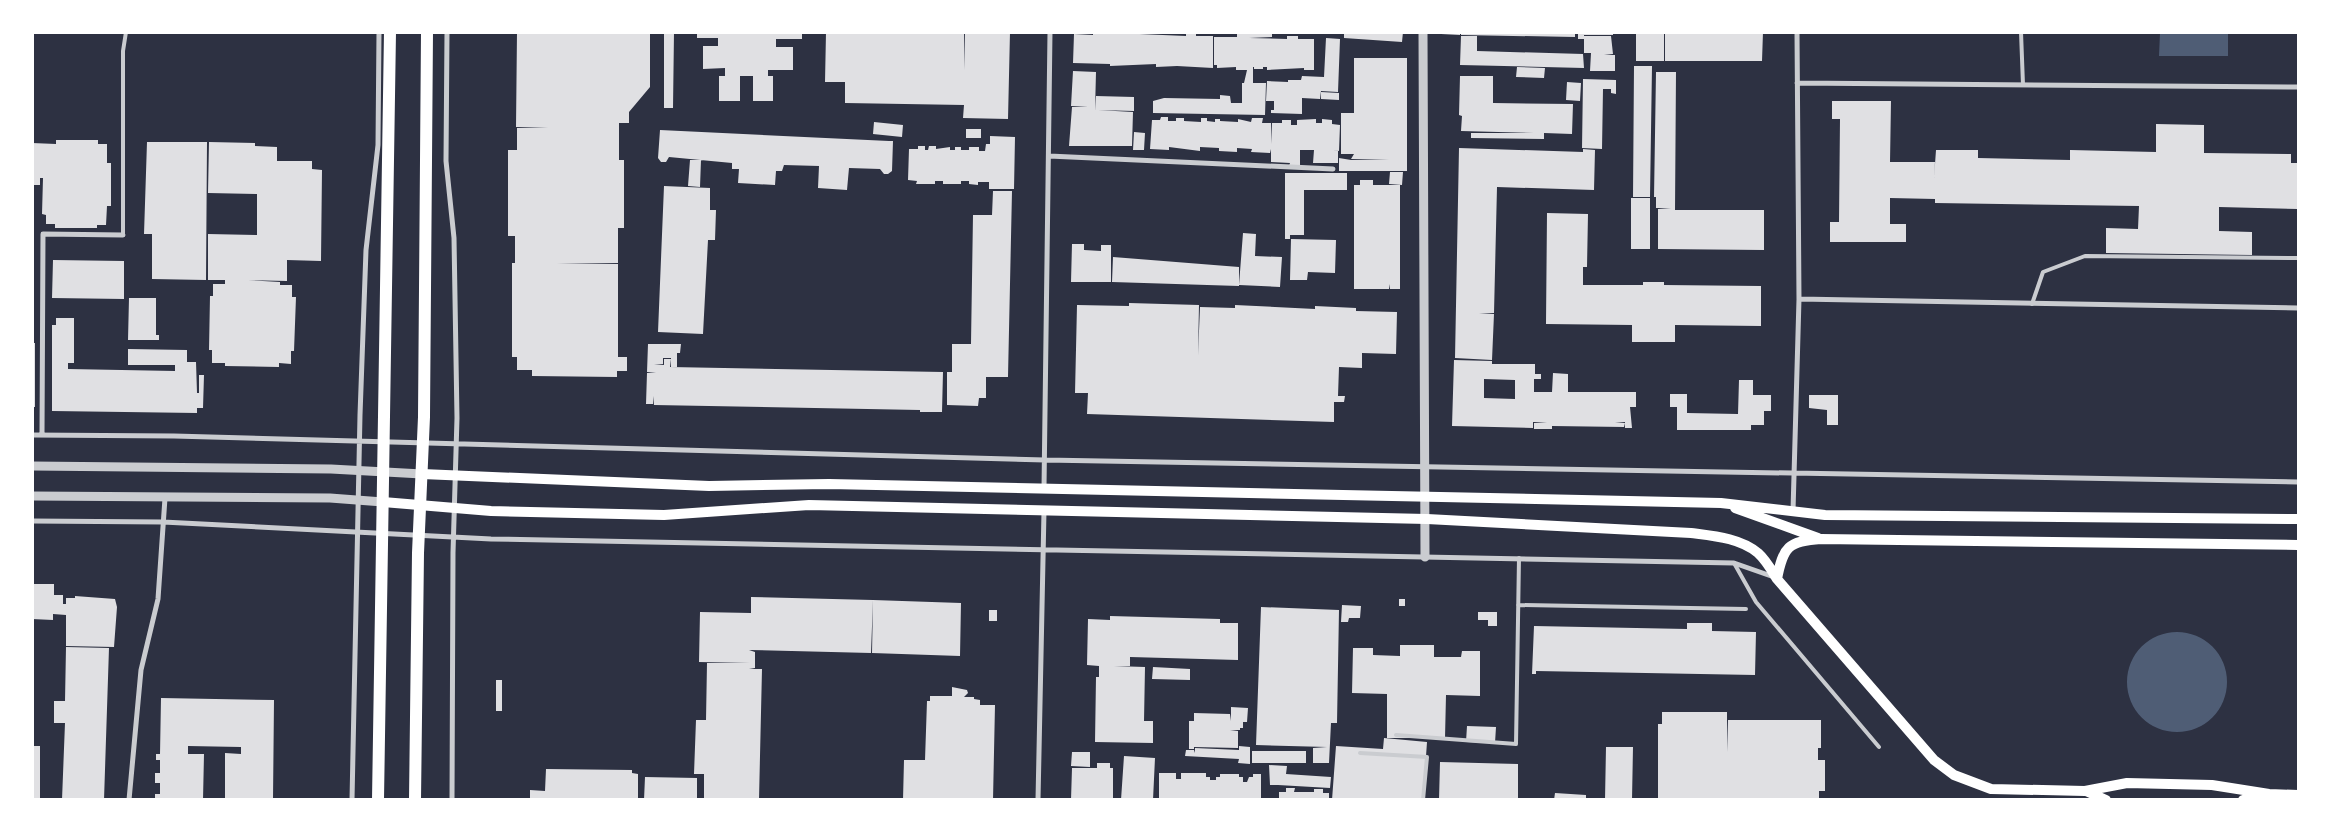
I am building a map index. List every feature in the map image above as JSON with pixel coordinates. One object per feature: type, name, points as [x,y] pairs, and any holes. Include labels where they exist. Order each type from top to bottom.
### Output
[{"type":"main road","points":[[378,800],[390,32]]},
{"type":"main road","points":[[415,800],[419,535],[423,443],[427,32]]},
{"type":"main road","points":[[422,474],[709,486],[829,484],[1721,503],[1825,515],[2298,519]]},
{"type":"main road","points":[[383,502],[491,511],[664,515],[809,505],[1427,519],[1691,533],[1721,537],[1744,544],[1760,554],[1778,579],[1934,760],[1954,775],[1991,789],[2085,790],[2127,783],[2212,786],[2269,794],[2298,795]]},
{"type":"main road","points":[[1721,503],[1821,539]]},
{"type":"main road","points":[[1778,579],[1780,561],[1788,547],[1804,540],[2298,545]]},
{"type":"main road","points":[[2085,790],[2106,800]]},
{"type":"main road","points":[[2243,800],[2269,794]]},
{"type":"street","points":[[352,800],[359,442],[366,250],[378,145],[379,32]]},
{"type":"street","points":[[447,32],[446,161],[454,238],[456,445],[452,800]]},
{"type":"street","points":[[1044,488],[1050,32]]},
{"type":"street","points":[[1423,32],[1427,519],[1425,557]]},
{"type":"street","points":[[1793,511],[1799,300],[1797,32]]},
{"type":"street","points":[[1798,83],[2298,87]]},
{"type":"street","points":[[1049,156],[1333,169]]},
{"type":"street","points":[[42,435],[43,234],[122,235]]},
{"type":"street","points":[[1799,300],[2298,308]]},
{"type":"street","points":[[32,435],[423,443],[1045,460],[2298,482]]},
{"type":"street","points":[[32,466],[359,470],[422,474]]},
{"type":"street","points":[[32,496],[358,500],[383,502]]},
{"type":"street","points":[[129,800],[141,670],[158,599],[165,498]]},
{"type":"street","points":[[1038,800],[1044,510]]},
{"type":"street","points":[[32,521],[164,522],[454,537],[1734,563],[1778,579]]},
{"type":"lane","points":[[122,235],[123,51],[126,32]]},
{"type":"lane","points":[[2022,32],[2023,86]]},
{"type":"lane","points":[[2032,304],[2043,272],[2085,256],[2298,258]]},
{"type":"lane","points":[[1396,735],[1516,744],[1519,558]]},
{"type":"lane","points":[[1734,563],[1756,602],[1879,747]]},
{"type":"lane","points":[[1518,605],[1746,609]]},
{"type":"lane","points":[[1360,753],[1427,758],[1423,800]]},
{"type":"water","points":[[2160,33],[2228,33],[2228,56],[2159,56]]},
{"type":"water","points":[[2177,632],[2187,633],[2205,640],[2219,654],[2226,672],[2226,692],[2219,710],[2205,724],[2187,731],[2177,732],[2167,731],[2149,724],[2135,710],[2128,692],[2127,682],[2128,672],[2135,654],[2149,640],[2167,633]]},
{"type":"building","points":[[517,32],[650,32],[650,87],[629,112],[629,123],[619,123],[619,160],[624,160],[624,228],[618,228],[618,263],[557,263],[618,264],[618,357],[627,357],[627,371],[617,371],[617,377],[532,376],[532,370],[517,370],[517,357],[512,357],[512,263],[515,263],[515,236],[508,236],[508,150],[517,150],[517,128],[548,128],[516,127]]},
{"type":"building","points":[[664,32],[674,32],[673,108],[664,108]]},
{"type":"building","points":[[697,32],[802,32],[802,39],[776,39],[776,47],[793,47],[793,70],[768,70],[768,76],[773,76],[773,101],[753,101],[753,76],[740,76],[740,101],[719,101],[719,76],[725,76],[725,68],[703,69],[703,46],[718,46],[718,38],[697,38]]},
{"type":"building","points":[[826,32],[964,32],[964,70],[965,32],[1010,32],[1008,119],[963,118],[964,105],[845,103],[845,82],[825,82]]},
{"type":"building","points":[[1093,32],[1213,36],[1213,68],[1156,67],[1156,64],[1110,66],[1110,64],[1073,63],[1074,34],[1093,35]]},
{"type":"building","points":[[1237,32],[1272,32],[1272,37],[1249,38],[1287,39],[1287,36],[1298,36],[1298,39],[1314,39],[1314,70],[1304,70],[1304,68],[1267,70],[1267,67],[1254,69],[1253,67],[1253,83],[1266,83],[1265,115],[1153,113],[1153,101],[1164,98],[1220,99],[1220,95],[1230,96],[1231,103],[1242,103],[1242,83],[1244,83],[1247,70],[1236,70],[1236,67],[1217,68],[1217,65],[1214,65],[1214,37],[1237,37]]},
{"type":"building","points":[[1344,32],[1403,32],[1402,42],[1344,38]]},
{"type":"building","points":[[1441,32],[1460,32],[1460,35],[1441,34]]},
{"type":"building","points":[[1461,32],[1575,32],[1575,37],[1461,35]]},
{"type":"building","points":[[1578,32],[1613,32],[1613,35],[1584,35],[1584,39],[1578,39]]},
{"type":"building","points":[[1636,32],[1664,32],[1664,61],[1636,61]]},
{"type":"building","points":[[1665,32],[1763,32],[1762,61],[1665,61]]},
{"type":"building","points":[[1461,36],[1477,36],[1477,51],[1583,54],[1584,68],[1460,65]]},
{"type":"building","points":[[1584,36],[1611,36],[1613,54],[1604,55],[1615,55],[1615,71],[1590,71],[1591,53],[1584,53]]},
{"type":"building","points":[[1326,38],[1340,39],[1338,92],[1321,91],[1320,99],[1302,98],[1302,114],[1271,113],[1271,110],[1274,110],[1274,101],[1266,101],[1267,81],[1288,82],[1288,80],[1301,80],[1302,76],[1324,77]]},
{"type":"building","points":[[1354,58],[1407,58],[1407,171],[1339,171],[1339,158],[1351,160],[1389,160],[1351,159],[1354,154],[1341,154],[1341,113],[1354,113]]},
{"type":"building","points":[[1634,66],[1652,66],[1650,197],[1633,197]]},
{"type":"building","points":[[1517,67],[1545,68],[1544,78],[1516,77]]},
{"type":"building","points":[[1073,71],[1096,72],[1095,111],[1096,96],[1134,97],[1134,111],[1098,110],[1133,112],[1132,146],[1069,146],[1072,107],[1088,107],[1071,106]]},
{"type":"building","points":[[1656,72],[1676,72],[1675,210],[1764,210],[1764,250],[1658,249],[1658,209],[1671,208],[1656,208],[1656,197],[1654,197]]},
{"type":"building","points":[[1460,76],[1493,76],[1493,103],[1573,104],[1572,134],[1544,133],[1544,139],[1471,138],[1471,133],[1534,133],[1461,131],[1462,116],[1459,115]]},
{"type":"building","points":[[1583,79],[1616,80],[1616,94],[1611,93],[1611,89],[1603,89],[1602,149],[1582,148]]},
{"type":"building","points":[[1567,82],[1581,83],[1580,101],[1566,100]]},
{"type":"building","points":[[1321,92],[1339,93],[1339,100],[1321,99]]},
{"type":"building","points":[[1832,101],[1891,101],[1890,162],[1935,162],[1934,178],[1936,150],[1978,150],[1978,158],[2070,160],[2070,150],[2156,152],[2156,124],[2204,125],[2204,153],[2291,154],[2291,163],[2298,163],[2298,209],[2219,207],[2219,231],[2252,232],[2252,255],[2106,253],[2106,228],[2138,229],[2139,206],[1935,203],[1935,199],[1890,198],[1890,224],[1906,224],[1906,242],[1830,242],[1830,222],[1839,222],[1840,119],[1832,119]]},
{"type":"building","points":[[1161,117],[1168,117],[1168,121],[1184,118],[1184,121],[1201,122],[1201,118],[1207,118],[1207,121],[1215,122],[1215,119],[1220,119],[1220,121],[1238,122],[1238,119],[1251,122],[1252,118],[1263,118],[1262,123],[1271,123],[1271,144],[1272,123],[1282,123],[1282,120],[1291,120],[1291,125],[1297,125],[1297,120],[1316,119],[1316,123],[1322,123],[1322,119],[1332,120],[1332,124],[1340,125],[1339,151],[1332,150],[1338,151],[1338,163],[1313,163],[1314,150],[1300,150],[1300,167],[1289,166],[1290,163],[1271,162],[1271,149],[1270,153],[1251,152],[1252,149],[1237,148],[1237,152],[1219,151],[1219,148],[1200,147],[1200,151],[1169,147],[1169,150],[1150,149],[1152,120],[1160,120]]},
{"type":"building","points":[[874,122],[903,125],[902,137],[873,134]]},
{"type":"building","points":[[966,129],[981,129],[981,138],[966,138]]},
{"type":"building","points":[[660,130],[893,141],[892,171],[884,174],[880,169],[849,168],[847,190],[818,188],[819,166],[784,165],[782,171],[776,171],[775,185],[738,183],[739,169],[732,169],[732,163],[669,157],[666,162],[661,162],[658,158]]},
{"type":"building","points":[[1134,132],[1145,133],[1144,150],[1133,150]]},
{"type":"building","points":[[990,136],[1015,137],[1014,189],[989,189],[989,182],[978,182],[978,185],[969,184],[969,181],[961,181],[961,184],[943,184],[943,181],[935,181],[935,184],[916,184],[917,181],[908,180],[909,149],[918,149],[918,146],[925,146],[925,150],[928,150],[929,146],[936,146],[936,149],[950,147],[950,150],[955,150],[955,147],[961,147],[961,150],[969,150],[969,147],[979,147],[979,151],[985,151],[986,144],[990,144]]},
{"type":"building","points":[[56,140],[98,140],[98,144],[107,144],[107,163],[111,163],[111,206],[107,206],[106,225],[97,225],[97,228],[55,228],[55,224],[46,224],[46,215],[42,214],[43,178],[40,178],[40,185],[32,185],[32,143],[56,144]]},
{"type":"building","points":[[147,142],[207,142],[206,280],[152,279],[152,234],[144,234]]},
{"type":"building","points":[[209,142],[255,143],[255,146],[277,147],[277,161],[312,161],[312,169],[322,170],[321,261],[287,260],[287,281],[248,280],[280,282],[280,285],[292,285],[292,297],[296,297],[294,351],[291,351],[291,364],[279,363],[279,367],[225,366],[225,363],[212,363],[212,350],[209,350],[210,296],[213,296],[213,284],[225,284],[225,280],[208,280],[208,234],[257,235],[257,194],[208,193]]},
{"type":"building","points":[[1459,148],[1583,152],[1583,149],[1595,150],[1594,190],[1497,187],[1494,313],[1479,314],[1494,314],[1492,360],[1455,358]]},
{"type":"building","points":[[690,160],[701,160],[700,187],[688,186]]},
{"type":"building","points":[[1390,172],[1403,172],[1402,185],[1389,184]]},
{"type":"building","points":[[1285,173],[1347,173],[1347,190],[1304,190],[1304,235],[1290,235],[1290,239],[1285,239]]},
{"type":"building","points":[[1360,180],[1373,180],[1373,185],[1400,185],[1400,289],[1390,289],[1390,284],[1389,289],[1354,289],[1354,185],[1360,185]]},
{"type":"building","points":[[664,186],[710,188],[710,210],[716,210],[715,240],[708,240],[703,334],[658,332]]},
{"type":"building","points":[[993,191],[1012,191],[1008,377],[986,377],[986,398],[979,398],[978,406],[947,405],[947,372],[952,372],[952,344],[971,344],[973,215],[992,215]]},
{"type":"building","points":[[1631,198],[1650,198],[1650,249],[1631,249]]},
{"type":"building","points":[[1547,213],[1588,214],[1587,267],[1583,267],[1583,285],[1643,285],[1643,282],[1664,282],[1664,285],[1761,286],[1761,326],[1675,325],[1675,342],[1632,342],[1632,325],[1546,324]]},
{"type":"building","points":[[1243,233],[1256,234],[1255,256],[1282,257],[1280,287],[1239,285]]},
{"type":"building","points":[[1291,239],[1336,240],[1335,273],[1308,272],[1307,280],[1290,280]]},
{"type":"building","points":[[1072,244],[1084,244],[1084,250],[1101,251],[1101,245],[1111,245],[1111,282],[1071,282]]},
{"type":"building","points":[[1113,257],[1239,267],[1239,286],[1112,282]]},
{"type":"building","points":[[53,260],[124,261],[124,299],[52,298]]},
{"type":"building","points":[[129,298],[156,298],[156,335],[159,335],[159,340],[128,340]]},
{"type":"building","points":[[1129,303],[1199,305],[1198,355],[1200,307],[1235,308],[1235,305],[1315,309],[1315,306],[1356,308],[1356,311],[1397,312],[1396,354],[1362,353],[1362,368],[1339,367],[1338,396],[1345,396],[1344,402],[1334,402],[1334,422],[1087,414],[1088,393],[1075,393],[1077,305],[1129,306]]},
{"type":"building","points":[[56,318],[74,318],[74,363],[68,363],[68,369],[175,371],[175,365],[128,365],[128,349],[187,350],[187,362],[196,362],[197,393],[199,393],[199,375],[204,375],[203,408],[197,408],[197,413],[52,411],[52,325],[56,325]]},
{"type":"building","points":[[32,343],[35,343],[35,407],[32,407]]},
{"type":"building","points":[[648,344],[681,344],[680,353],[677,353],[677,367],[671,367],[671,359],[670,367],[943,372],[942,412],[654,405],[653,396],[653,404],[646,404],[647,373],[656,372],[647,372]],"holes":[[[663,358],[671,359],[664,359],[664,365],[654,364],[663,364]]]},
{"type":"building","points":[[1454,360],[1492,361],[1492,364],[1535,364],[1535,374],[1541,374],[1541,379],[1534,379],[1534,392],[1552,392],[1553,373],[1568,374],[1568,392],[1636,392],[1636,407],[1630,407],[1632,428],[1625,428],[1625,423],[1624,427],[1552,426],[1552,429],[1534,429],[1534,423],[1547,422],[1533,422],[1533,428],[1452,426]],"holes":[[[1484,379],[1515,380],[1515,399],[1484,398]]]},
{"type":"building","points":[[1739,380],[1753,380],[1753,395],[1771,395],[1771,411],[1764,411],[1764,425],[1751,425],[1751,430],[1677,430],[1677,407],[1670,407],[1670,394],[1687,394],[1687,413],[1738,414]]},
{"type":"building","points":[[1809,395],[1838,395],[1838,425],[1827,425],[1827,410],[1809,408]]},
{"type":"building","points":[[32,584],[54,584],[54,595],[63,595],[63,604],[66,604],[66,598],[75,598],[75,596],[115,599],[117,607],[114,647],[66,646],[66,615],[53,614],[53,620],[32,619]]},
{"type":"building","points":[[751,597],[873,600],[871,653],[749,650],[755,652],[755,668],[749,669],[762,669],[759,800],[704,800],[704,774],[694,774],[696,720],[706,720],[707,663],[750,663],[699,662],[700,612],[751,613]]},
{"type":"building","points":[[1399,599],[1405,599],[1405,606],[1399,606]]},
{"type":"building","points":[[873,600],[961,603],[960,656],[872,653]]},
{"type":"building","points":[[1342,605],[1361,606],[1360,618],[1349,618],[1348,622],[1341,622]]},
{"type":"building","points":[[1261,607],[1339,610],[1337,723],[1331,723],[1329,763],[1313,763],[1313,748],[1327,747],[1256,745]]},
{"type":"building","points":[[989,610],[997,610],[997,621],[989,621]]},
{"type":"building","points":[[1478,612],[1497,612],[1497,626],[1488,626],[1488,620],[1478,620]]},
{"type":"building","points":[[1110,616],[1220,619],[1220,623],[1238,623],[1238,660],[1130,657],[1130,666],[1114,666],[1145,667],[1144,721],[1153,721],[1153,743],[1095,742],[1096,677],[1099,677],[1099,666],[1087,665],[1088,619],[1110,620]]},
{"type":"building","points":[[1687,623],[1712,623],[1712,631],[1756,632],[1755,675],[1536,671],[1536,674],[1532,674],[1534,626],[1687,629]]},
{"type":"building","points":[[1400,645],[1434,645],[1434,657],[1461,657],[1462,651],[1480,651],[1480,696],[1446,695],[1445,738],[1387,738],[1387,694],[1352,693],[1353,648],[1373,648],[1373,655],[1400,656]]},
{"type":"building","points":[[66,647],[109,648],[104,800],[62,800],[65,723],[54,723],[54,701],[65,701]]},
{"type":"building","points":[[1153,667],[1190,669],[1190,680],[1152,679]]},
{"type":"building","points":[[496,680],[502,680],[502,711],[496,711]]},
{"type":"building","points":[[952,687],[967,690],[968,693],[964,697],[974,697],[974,699],[980,700],[980,705],[995,705],[993,800],[903,800],[904,760],[925,760],[927,701],[930,701],[930,696],[952,696]]},
{"type":"building","points":[[161,698],[274,700],[273,800],[225,800],[225,753],[241,754],[241,747],[188,746],[188,754],[204,754],[203,800],[155,800],[155,794],[160,794],[160,783],[155,783],[155,773],[160,773],[160,760],[156,760],[156,754],[160,754]]},
{"type":"building","points":[[1231,707],[1248,708],[1247,722],[1243,722],[1243,728],[1240,728],[1240,730],[1230,730],[1238,731],[1238,748],[1194,747],[1194,749],[1189,749],[1189,721],[1194,721],[1194,713],[1230,714],[1231,721]]},
{"type":"building","points":[[1662,712],[1727,712],[1727,752],[1728,720],[1821,720],[1821,748],[1818,748],[1818,760],[1825,760],[1825,791],[1819,791],[1819,800],[1658,800],[1658,724],[1662,724]]},
{"type":"building","points":[[1467,726],[1496,727],[1495,743],[1466,742]]},
{"type":"building","points":[[1384,738],[1427,742],[1423,800],[1332,800],[1336,746],[1383,749]]},
{"type":"building","points":[[32,746],[40,746],[40,800],[32,800]]},
{"type":"building","points":[[1239,746],[1250,747],[1250,764],[1238,763],[1239,759],[1185,756],[1186,750],[1194,750],[1195,753],[1195,748],[1239,750]]},
{"type":"building","points":[[1606,747],[1633,747],[1632,800],[1605,800]]},
{"type":"building","points":[[1252,751],[1306,751],[1306,763],[1252,763]]},
{"type":"building","points":[[1072,752],[1090,752],[1090,767],[1071,766]]},
{"type":"building","points":[[1124,756],[1155,758],[1153,800],[1121,800]]},
{"type":"building","points":[[1440,762],[1518,764],[1518,800],[1439,800]]},
{"type":"building","points":[[1097,763],[1110,763],[1110,768],[1113,768],[1113,800],[1071,800],[1072,768],[1097,768]]},
{"type":"building","points":[[1269,765],[1287,766],[1286,774],[1331,777],[1330,788],[1270,785]]},
{"type":"building","points":[[546,769],[632,770],[632,773],[638,774],[638,800],[530,800],[530,790],[545,791]]},
{"type":"building","points":[[1159,773],[1176,773],[1176,779],[1181,779],[1181,773],[1206,773],[1206,777],[1210,777],[1210,780],[1216,780],[1216,777],[1220,777],[1220,774],[1239,774],[1239,777],[1243,777],[1243,782],[1247,782],[1249,777],[1253,777],[1253,774],[1261,774],[1261,800],[1159,800]]},
{"type":"building","points":[[645,777],[697,778],[697,800],[644,800]]},
{"type":"building","points":[[1286,788],[1295,788],[1294,792],[1314,792],[1314,789],[1323,789],[1323,793],[1329,793],[1329,800],[1279,800],[1279,792],[1286,792]]},
{"type":"building","points":[[1555,793],[1586,795],[1586,800],[1554,800]]}]
